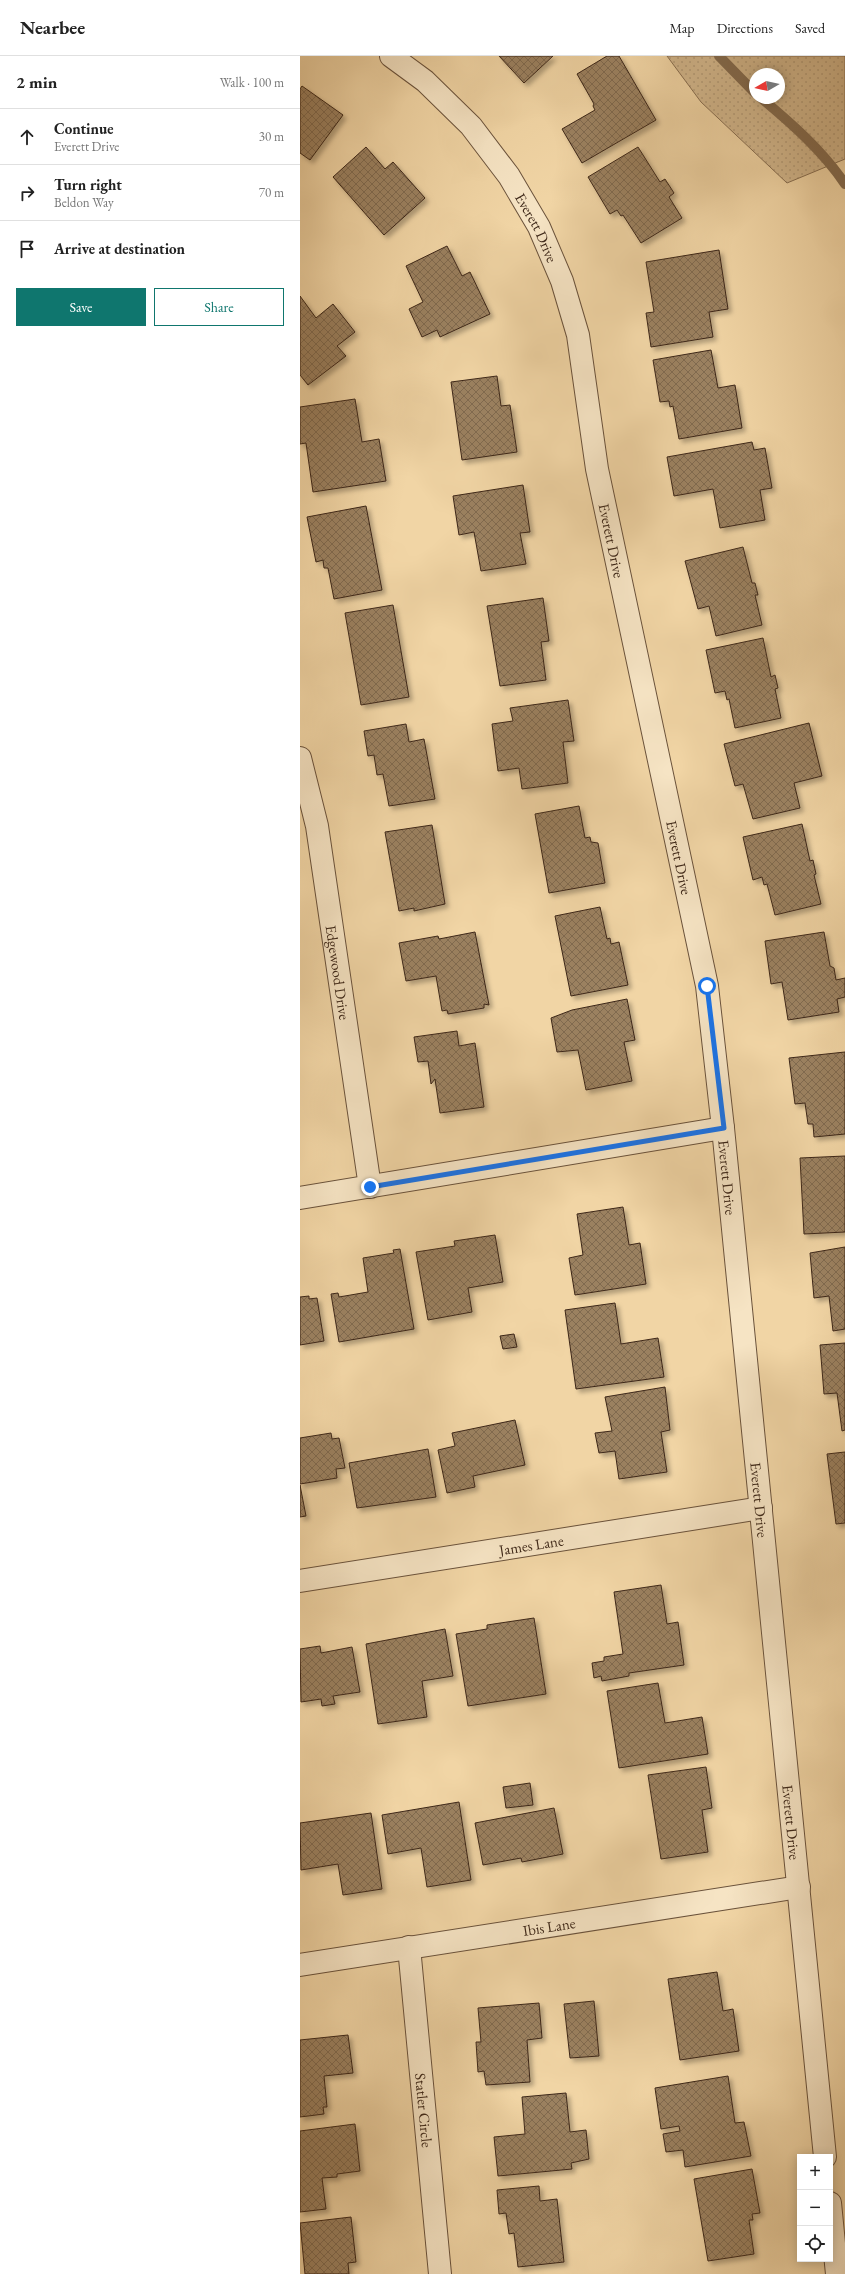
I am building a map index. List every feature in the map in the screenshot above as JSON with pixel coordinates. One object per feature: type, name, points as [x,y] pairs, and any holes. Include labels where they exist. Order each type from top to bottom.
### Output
[{"type":"street","name":"Everett Drive","points":[[391,56],[425,81],[471,126],[509,176],[539,227],[562,280],[578,335],[597,469],[707,986],[724,1128],[826,2154]]},
{"type":"street","name":"Edgewood Drive","points":[[300,758],[317,826],[370,1187]]},
{"type":"street","points":[[300,1198],[724,1128]]},
{"type":"street","name":"James Lane","points":[[300,1581],[761,1508]]},
{"type":"street","name":"Ibis Lane","points":[[300,1965],[799,1887]]},
{"type":"street","name":"Statler Circle","points":[[409,1947],[440,2274]]},
{"type":"street","points":[[832,2226],[837,2274]]},
{"type":"shaded area","points":[[667,56],[845,56],[845,159],[787,183],[701,102]]},
{"type":"building","points":[[499,56],[553,56],[524,83]]},
{"type":"building","points":[[607,56],[619,56],[656,120],[582,163],[562,129],[595,110],[593,106],[594,104],[577,74]]},
{"type":"building","points":[[302,86],[343,115],[310,160],[300,153],[300,89]]},
{"type":"building","points":[[366,147],[385,169],[393,162],[425,198],[384,235],[333,177]]},
{"type":"building","points":[[638,147],[660,182],[665,179],[674,193],[669,197],[682,218],[641,243],[623,215],[621,216],[617,210],[610,214],[588,177]]},
{"type":"building","points":[[447,246],[462,276],[470,272],[490,314],[440,337],[437,330],[422,337],[409,309],[423,302],[406,266]]},
{"type":"building","points":[[719,250],[728,309],[709,312],[713,337],[651,347],[646,313],[654,312],[646,262]]},
{"type":"building","points":[[300,296],[316,318],[333,304],[355,332],[337,346],[346,356],[308,385],[300,375]]},
{"type":"building","points":[[711,350],[718,388],[735,385],[742,428],[679,439],[673,406],[670,407],[669,401],[660,402],[653,360]]},
{"type":"building","points":[[497,376],[501,406],[510,405],[517,452],[462,460],[451,382]]},
{"type":"building","points":[[355,399],[362,442],[379,439],[386,481],[313,492],[306,443],[300,444],[300,407]]},
{"type":"building","points":[[752,442],[754,450],[765,448],[772,488],[760,490],[765,520],[720,528],[713,489],[674,496],[667,457]]},
{"type":"building","points":[[523,485],[530,532],[520,533],[526,564],[481,571],[474,532],[459,535],[453,496]]},
{"type":"building","points":[[366,506],[382,590],[334,599],[328,568],[324,568],[323,560],[316,562],[307,517]]},
{"type":"building","points":[[743,547],[752,583],[755,583],[758,595],[755,595],[762,625],[716,636],[709,606],[698,609],[685,561]]},
{"type":"building","points":[[543,598],[549,641],[541,642],[546,680],[500,686],[487,606]]},
{"type":"building","points":[[393,605],[409,697],[361,705],[345,613]]},
{"type":"building","points":[[763,638],[771,677],[775,675],[778,688],[775,689],[781,718],[735,728],[729,699],[727,700],[725,691],[715,693],[706,650]]},
{"type":"building","points":[[568,700],[574,741],[563,742],[568,783],[522,789],[519,768],[498,771],[492,724],[513,721],[510,708]]},
{"type":"building","points":[[809,723],[822,776],[794,783],[800,808],[753,819],[743,784],[735,786],[724,744]]},
{"type":"building","points":[[406,724],[409,742],[424,739],[435,799],[389,806],[383,774],[377,775],[374,755],[368,756],[364,731]]},
{"type":"building","points":[[579,806],[585,838],[590,837],[591,842],[598,843],[605,883],[549,893],[535,814]]},
{"type":"building","points":[[802,824],[810,861],[813,860],[816,874],[814,875],[821,904],[775,915],[767,884],[764,885],[762,877],[753,880],[743,837]]},
{"type":"building","points":[[432,825],[445,904],[414,911],[414,908],[399,911],[385,832]]},
{"type":"building","points":[[600,907],[607,939],[610,938],[611,944],[619,942],[628,985],[571,996],[555,916]]},
{"type":"building","points":[[475,932],[489,1005],[484,1004],[484,1008],[448,1014],[447,1010],[442,1011],[436,976],[406,981],[399,943],[438,936],[439,939]]},
{"type":"building","points":[[824,932],[830,966],[834,968],[836,980],[845,978],[845,997],[837,999],[839,1012],[788,1020],[782,982],[771,984],[765,941]]},
{"type":"building","points":[[627,999],[635,1040],[624,1042],[632,1081],[586,1090],[578,1050],[557,1052],[551,1018],[572,1010]]},
{"type":"building","points":[[457,1031],[459,1046],[475,1043],[484,1107],[440,1113],[435,1079],[431,1084],[428,1061],[418,1062],[414,1037]]},
{"type":"building","points":[[845,1052],[845,1134],[814,1137],[813,1124],[808,1124],[805,1103],[795,1104],[789,1058]]},
{"type":"building","points":[[845,1156],[845,1232],[804,1234],[800,1158]]},
{"type":"building","points":[[623,1207],[629,1245],[640,1243],[646,1284],[575,1295],[569,1258],[583,1255],[577,1214]]},
{"type":"building","points":[[495,1235],[503,1282],[468,1288],[472,1312],[428,1320],[416,1252],[455,1246],[454,1241]]},
{"type":"building","points":[[845,1247],[845,1329],[833,1331],[829,1296],[814,1298],[810,1253]]},
{"type":"building","points":[[400,1249],[414,1329],[339,1342],[331,1294],[338,1293],[339,1297],[368,1292],[363,1258],[394,1253],[393,1250]]},
{"type":"building","points":[[309,1296],[309,1299],[317,1298],[324,1341],[300,1345],[300,1297]]},
{"type":"building","points":[[615,1303],[621,1344],[658,1338],[664,1377],[576,1389],[565,1310]]},
{"type":"building","points":[[514,1334],[517,1347],[503,1349],[500,1336]]},
{"type":"building","points":[[845,1343],[845,1430],[842,1431],[837,1393],[824,1394],[820,1345]]},
{"type":"building","points":[[665,1387],[670,1430],[661,1432],[667,1472],[619,1479],[615,1451],[599,1453],[595,1433],[612,1431],[605,1397]]},
{"type":"building","points":[[515,1420],[525,1465],[473,1476],[475,1487],[447,1493],[438,1450],[455,1446],[452,1433]]},
{"type":"building","points":[[331,1433],[332,1439],[339,1438],[345,1468],[336,1469],[337,1478],[300,1484],[300,1438]]},
{"type":"building","points":[[428,1449],[436,1497],[357,1508],[349,1463]]},
{"type":"building","points":[[845,1452],[845,1523],[836,1524],[827,1454]]},
{"type":"building","points":[[300,1485],[306,1516],[300,1517]]},
{"type":"building","points":[[661,1585],[667,1624],[678,1622],[684,1665],[629,1673],[629,1676],[602,1681],[601,1676],[594,1678],[592,1663],[604,1661],[604,1657],[623,1654],[614,1592]]},
{"type":"building","points":[[534,1618],[546,1694],[468,1706],[456,1634],[487,1629],[487,1625]]},
{"type":"building","points":[[445,1629],[453,1676],[422,1681],[427,1717],[378,1724],[366,1644]]},
{"type":"building","points":[[320,1646],[321,1653],[352,1647],[360,1692],[333,1696],[335,1704],[322,1706],[321,1699],[301,1702],[300,1649]]},
{"type":"building","points":[[658,1683],[665,1723],[702,1717],[708,1754],[619,1768],[607,1691]]},
{"type":"building","points":[[706,1767],[712,1808],[702,1810],[708,1852],[661,1859],[648,1775]]},
{"type":"building","points":[[530,1783],[533,1805],[506,1808],[503,1787]]},
{"type":"building","points":[[459,1802],[471,1880],[427,1887],[421,1848],[388,1854],[382,1815]]},
{"type":"building","points":[[554,1808],[563,1854],[522,1862],[521,1858],[483,1865],[475,1823]]},
{"type":"building","points":[[371,1813],[382,1889],[343,1895],[338,1864],[301,1870],[300,1823]]},
{"type":"building","points":[[717,1972],[723,2011],[733,2009],[739,2051],[680,2060],[668,1979]]},
{"type":"building","points":[[594,2001],[599,2056],[570,2058],[564,2004]]},
{"type":"building","points":[[539,2003],[542,2038],[527,2040],[530,2082],[486,2085],[484,2071],[478,2072],[476,2042],[481,2042],[478,2008]]},
{"type":"building","points":[[348,2035],[353,2073],[324,2076],[327,2107],[323,2107],[324,2114],[300,2117],[300,2040]]},
{"type":"building","points":[[728,2076],[735,2123],[744,2122],[751,2156],[685,2167],[683,2150],[666,2152],[663,2134],[680,2131],[679,2126],[661,2129],[655,2088]]},
{"type":"building","points":[[566,2093],[570,2132],[586,2130],[589,2159],[571,2163],[572,2169],[498,2176],[494,2137],[525,2134],[522,2097]]},
{"type":"building","points":[[355,2124],[360,2171],[337,2174],[337,2177],[322,2178],[326,2209],[300,2212],[300,2131]]},
{"type":"building","points":[[752,2169],[760,2213],[752,2214],[753,2220],[749,2220],[754,2254],[708,2261],[694,2179]]},
{"type":"building","points":[[539,2186],[540,2201],[557,2199],[564,2262],[518,2267],[514,2233],[509,2234],[506,2213],[499,2214],[497,2190]]},
{"type":"building","points":[[351,2217],[356,2262],[348,2263],[349,2274],[305,2274],[300,2223]]},
{"type":"waterway","points":[[719,56],[749,87]]},
{"type":"waterway","points":[[768,104],[795,127],[817,149],[845,184]]},
{"type":"route","points":[[370,1187],[724,1128],[707,986]]}]
